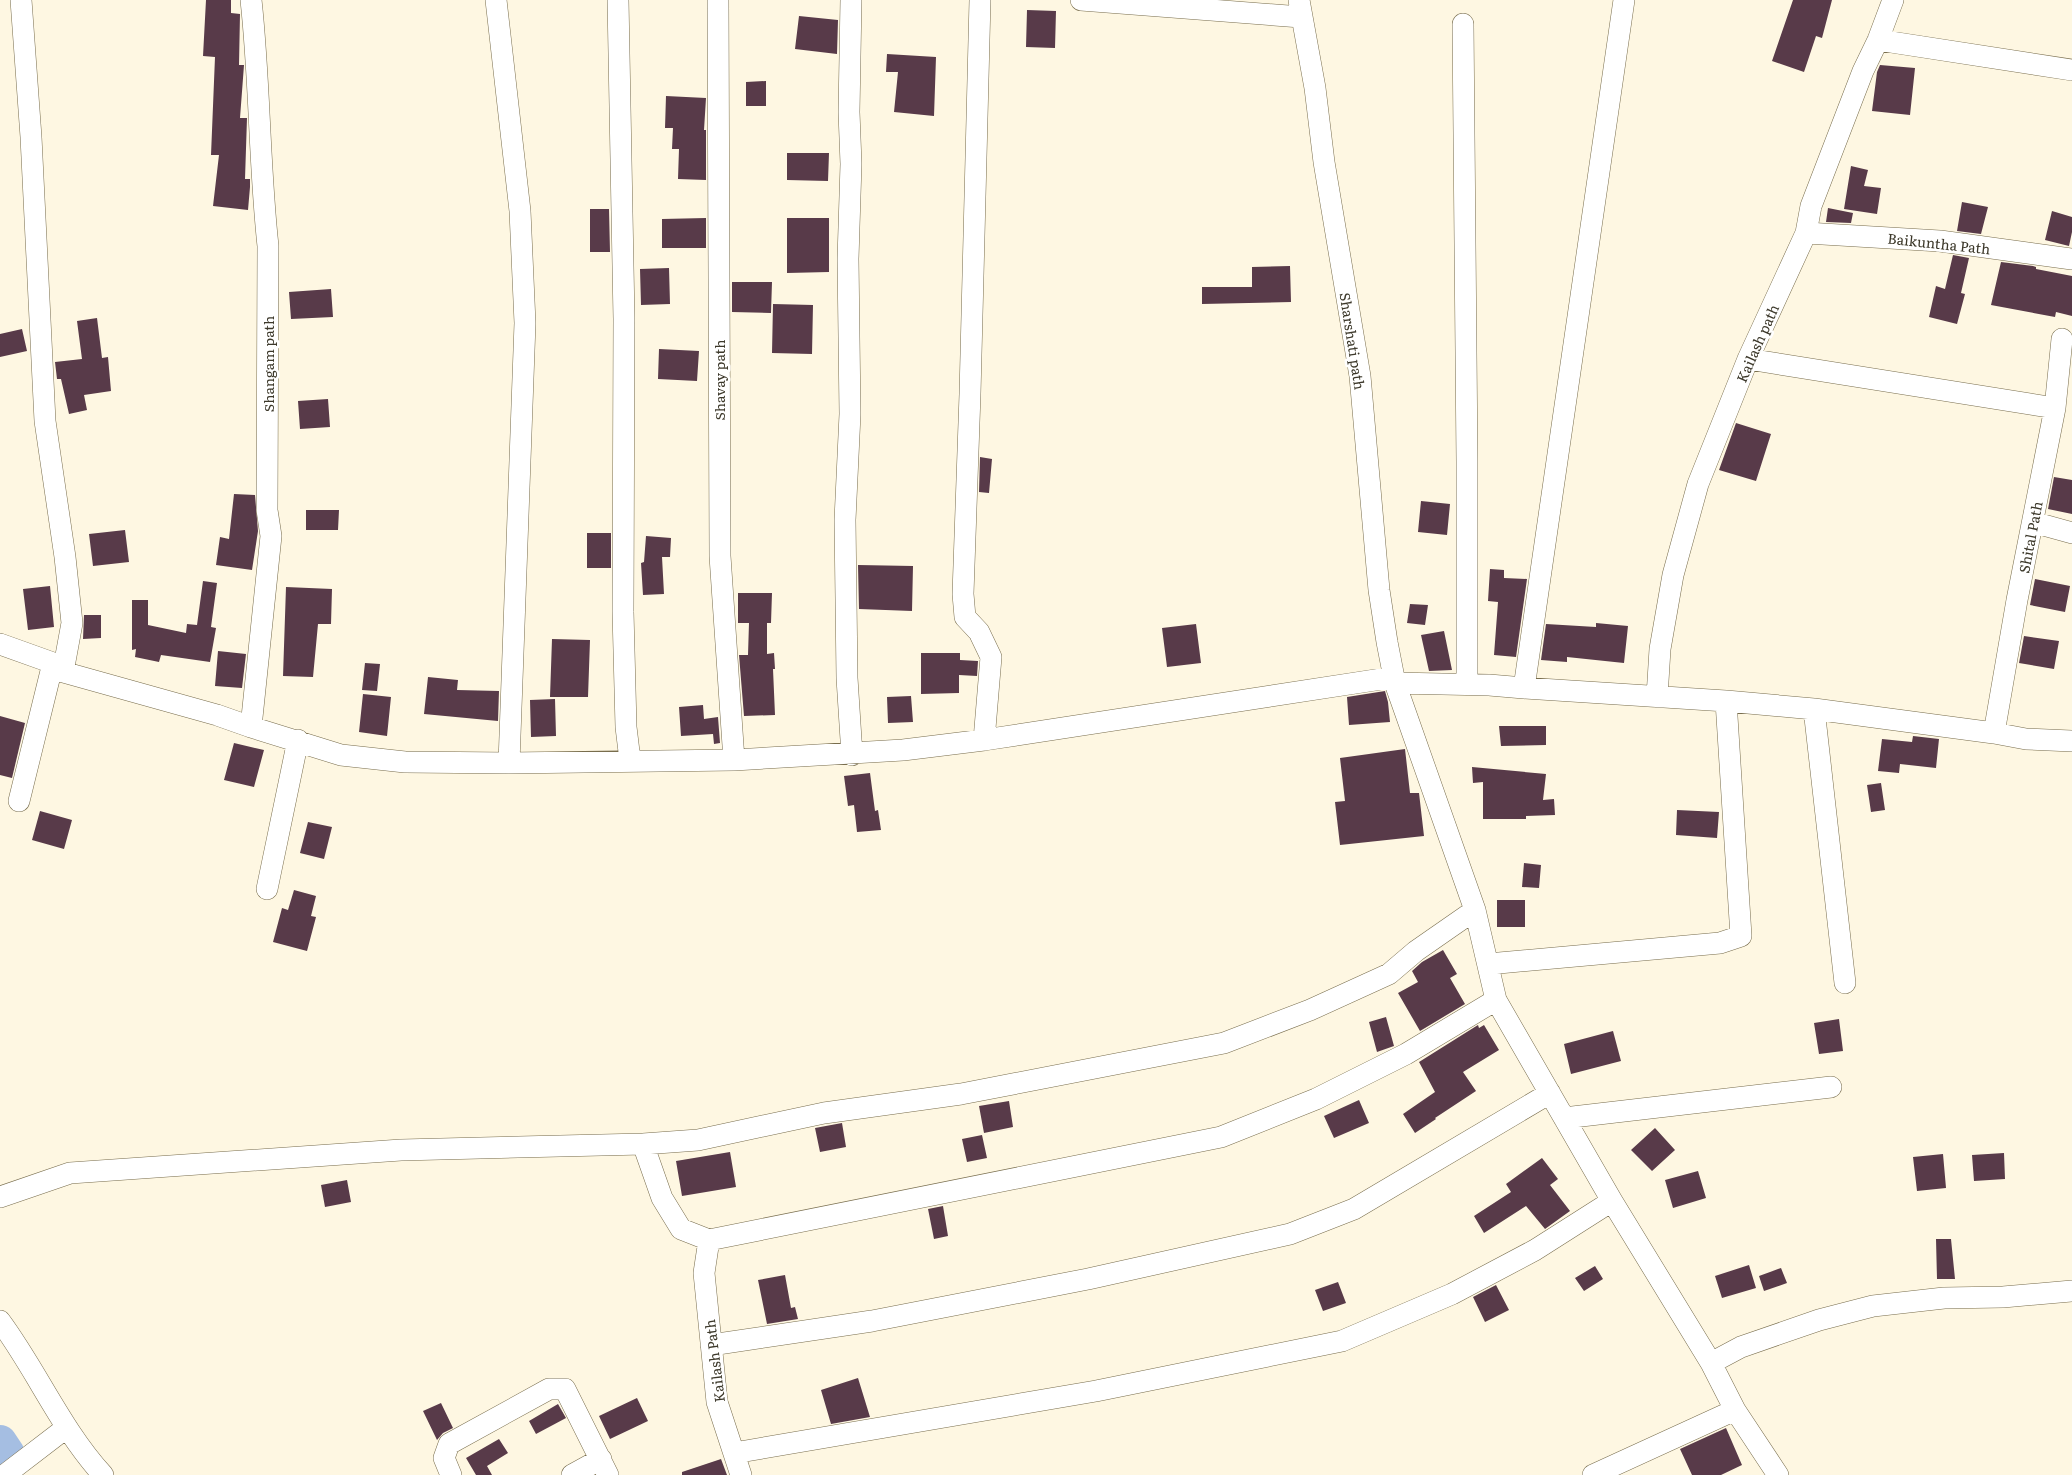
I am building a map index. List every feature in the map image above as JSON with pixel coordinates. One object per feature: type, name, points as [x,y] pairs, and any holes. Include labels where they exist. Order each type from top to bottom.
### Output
[{"type":"street","points":[[19,801],[72,623],[65,557],[45,421],[31,137],[21,0]]},
{"type":"street","name":"Shangam path","points":[[251,0],[263,169],[263,203],[268,246],[267,510],[271,536],[251,727]]},
{"type":"street","points":[[496,0],[520,212],[525,323],[509,763]]},
{"type":"street","points":[[618,0],[624,319],[623,612],[626,727],[630,760]]},
{"type":"street","name":"Shavay path","points":[[718,0],[720,556],[734,760]]},
{"type":"street","points":[[851,0],[849,112],[851,164],[848,259],[850,414],[845,520],[847,678],[852,754]]},
{"type":"street","points":[[980,0],[970,404],[963,594],[965,617],[979,632],[991,657],[984,740]]},
{"type":"street","points":[[1081,0],[1300,8]]},
{"type":"street","points":[[1524,688],[1624,0]]},
{"type":"street","name":"Kailash path","points":[[1657,697],[1660,649],[1673,576],[1698,484],[1748,359],[1806,233],[1811,206],[1863,71],[1878,40],[1893,0]]},
{"type":"street","name":"Sharshati path","points":[[1300,8],[1315,88],[1324,162],[1360,376],[1379,590],[1395,683],[1475,910],[1496,1000],[1612,1201],[1711,1363],[1735,1410],[1778,1475]]},
{"type":"street","points":[[1463,24],[1467,684]]},
{"type":"street","points":[[1878,40],[2072,70]]},
{"type":"street","name":"Baikuntha Path","points":[[1806,233],[1940,241],[2072,259]]},
{"type":"street","name":"Shital Path","points":[[1994,733],[2017,600],[2055,408],[2062,340]]},
{"type":"street","points":[[1748,359],[2055,408]]},
{"type":"street","points":[[2033,522],[2072,533]]},
{"type":"street","points":[[0,644],[58,667],[298,740],[341,755],[405,762],[565,763],[630,760],[734,760],[852,754],[984,740],[1388,678],[1395,683],[1467,684],[1726,701],[1814,709],[2026,739],[2072,741]]},
{"type":"street","points":[[1488,964],[1720,943],[1741,936],[1726,701]]},
{"type":"street","points":[[1814,709],[1845,983]]},
{"type":"street","points":[[267,889],[298,740]]},
{"type":"street","points":[[0,1197],[70,1173],[401,1150],[643,1144],[698,1140],[824,1113],[961,1094],[1224,1042],[1310,1010],[1389,974],[1416,951],[1475,910]]},
{"type":"street","points":[[643,1144],[662,1198],[681,1229],[709,1240],[1221,1137],[1316,1099],[1406,1054],[1496,1000]]},
{"type":"street","points":[[1564,1118],[1831,1087]]},
{"type":"street","points":[[711,1345],[872,1321],[1088,1279],[1290,1234],[1354,1209],[1550,1093]]},
{"type":"street","points":[[734,1453],[1096,1391],[1342,1341],[1452,1294],[1535,1250],[1612,1201]]},
{"type":"street","name":"Kailash Path","points":[[709,1240],[704,1273],[717,1402],[741,1475]]},
{"type":"street","points":[[1711,1363],[1742,1348],[1819,1320],[1873,1306],[1944,1298],[2003,1297],[2072,1291]]},
{"type":"street","points":[[0,1321],[18,1347],[66,1428],[89,1460],[103,1475]]},
{"type":"street","points":[[451,1475],[444,1458],[449,1444],[549,1389],[565,1389],[604,1467],[572,1475]]},
{"type":"street","points":[[1593,1475],[1735,1410]]},
{"type":"street","points":[[4,1473],[66,1428]]},
{"type":"building","points":[[206,0],[231,0],[231,13],[240,14],[239,65],[244,65],[240,118],[247,118],[245,179],[250,179],[248,210],[213,206],[219,155],[211,155],[215,57],[203,56]]},
{"type":"building","points":[[1793,0],[1832,0],[1822,38],[1816,36],[1804,72],[1772,61]]},
{"type":"building","points":[[1027,10],[1056,11],[1055,48],[1026,47]]},
{"type":"building","points":[[799,16],[838,20],[837,54],[795,49]]},
{"type":"building","points":[[887,54],[936,57],[934,116],[894,112],[898,72],[886,72]]},
{"type":"building","points":[[1880,65],[1915,68],[1910,115],[1872,111],[1877,72]]},
{"type":"building","points":[[766,81],[766,106],[746,106],[746,82]]},
{"type":"building","points":[[666,96],[706,98],[704,130],[706,130],[706,180],[678,179],[679,149],[672,149],[673,128],[665,128]]},
{"type":"building","points":[[787,153],[829,153],[828,181],[787,180]]},
{"type":"building","points":[[1851,166],[1868,170],[1864,186],[1881,188],[1877,214],[1844,209]]},
{"type":"building","points":[[1962,202],[1988,207],[1981,234],[1957,231]]},
{"type":"building","points":[[1828,208],[1853,213],[1851,223],[1826,222]]},
{"type":"building","points":[[590,209],[609,209],[610,252],[590,252]]},
{"type":"building","points":[[2052,211],[2072,217],[2072,232],[2069,246],[2045,240]]},
{"type":"building","points":[[706,218],[706,248],[662,248],[662,219]]},
{"type":"building","points":[[787,218],[829,218],[829,272],[787,273]]},
{"type":"building","points":[[1953,255],[1969,258],[1961,293],[1965,294],[1957,324],[1929,317],[1936,286],[1945,289]]},
{"type":"building","points":[[2001,262],[2033,266],[2036,269],[2072,276],[2072,316],[2056,312],[2055,317],[1991,305]]},
{"type":"building","points":[[1290,266],[1291,302],[1202,304],[1202,287],[1252,287],[1252,267]]},
{"type":"building","points":[[669,268],[670,304],[641,305],[640,269]]},
{"type":"building","points":[[732,282],[772,282],[771,313],[732,312]]},
{"type":"building","points":[[331,289],[333,317],[291,319],[289,292]]},
{"type":"building","points":[[773,304],[813,305],[812,354],[772,353]]},
{"type":"building","points":[[97,318],[102,358],[108,357],[111,391],[84,395],[87,410],[69,414],[61,379],[57,379],[55,362],[82,359],[77,321]]},
{"type":"building","points":[[22,329],[27,351],[0,357],[0,334]]},
{"type":"building","points":[[659,349],[699,351],[697,381],[658,379]]},
{"type":"building","points":[[328,399],[330,427],[300,429],[298,401]]},
{"type":"building","points":[[1736,423],[1771,434],[1756,481],[1719,470]]},
{"type":"building","points":[[980,457],[992,459],[989,493],[979,492]]},
{"type":"building","points":[[2054,477],[2072,480],[2072,514],[2048,509]]},
{"type":"building","points":[[234,494],[255,495],[258,531],[252,570],[216,565],[220,537],[229,539]]},
{"type":"building","points":[[1421,501],[1450,504],[1447,535],[1418,532]]},
{"type":"building","points":[[306,510],[339,510],[338,530],[306,530]]},
{"type":"building","points":[[125,530],[129,562],[93,566],[89,534]]},
{"type":"building","points":[[587,533],[611,533],[611,568],[587,568]]},
{"type":"building","points":[[646,536],[671,538],[670,557],[662,557],[664,594],[643,595],[641,563],[644,562]]},
{"type":"building","points":[[858,565],[913,566],[912,611],[859,609]]},
{"type":"building","points":[[1490,569],[1504,570],[1504,578],[1527,579],[1516,657],[1494,655],[1498,602],[1488,601]]},
{"type":"building","points":[[2035,579],[2070,586],[2065,612],[2030,605]]},
{"type":"building","points":[[203,581],[217,583],[211,627],[216,628],[210,662],[161,655],[159,662],[135,657],[136,649],[132,650],[132,600],[148,600],[148,625],[186,633],[187,624],[197,625]]},
{"type":"building","points":[[50,586],[54,627],[28,630],[23,589]]},
{"type":"building","points":[[286,587],[332,589],[331,624],[318,624],[313,677],[283,676]]},
{"type":"building","points":[[738,593],[772,593],[771,623],[767,623],[767,654],[774,653],[775,715],[744,716],[739,655],[748,655],[749,623],[738,623]]},
{"type":"building","points":[[1410,604],[1428,605],[1425,625],[1407,623]]},
{"type":"building","points":[[84,615],[101,615],[101,638],[83,639]]},
{"type":"building","points":[[1596,623],[1628,626],[1624,663],[1567,657],[1567,662],[1541,660],[1546,624],[1596,627]]},
{"type":"building","points":[[1196,624],[1201,663],[1167,667],[1162,628]]},
{"type":"building","points":[[1444,631],[1452,670],[1429,671],[1421,635]]},
{"type":"building","points":[[2024,636],[2059,641],[2054,669],[2019,663]]},
{"type":"building","points":[[552,639],[590,640],[588,697],[550,697]]},
{"type":"building","points":[[218,651],[246,654],[242,688],[215,686]]},
{"type":"building","points":[[921,653],[960,653],[960,660],[978,661],[977,676],[959,675],[959,693],[921,694]]},
{"type":"building","points":[[365,663],[380,664],[377,691],[362,690]]},
{"type":"building","points":[[428,677],[458,680],[457,690],[499,691],[498,721],[424,714]]},
{"type":"building","points":[[1385,691],[1390,722],[1349,725],[1347,697]]},
{"type":"building","points":[[363,694],[391,697],[387,736],[359,732]]},
{"type":"building","points":[[911,696],[913,722],[888,723],[887,697]]},
{"type":"building","points":[[555,699],[556,736],[531,737],[530,700]]},
{"type":"building","points":[[703,705],[704,719],[718,717],[720,743],[714,744],[713,734],[681,736],[679,707]]},
{"type":"building","points":[[0,716],[25,723],[12,778],[0,775]]},
{"type":"building","points":[[1499,726],[1546,726],[1546,745],[1501,746]]},
{"type":"building","points":[[1913,736],[1939,739],[1936,768],[1900,764],[1899,773],[1878,771],[1882,739],[1912,742]]},
{"type":"building","points":[[234,743],[264,750],[254,787],[224,780]]},
{"type":"building","points":[[1405,749],[1410,793],[1419,793],[1424,836],[1340,845],[1335,802],[1345,801],[1340,758]]},
{"type":"building","points":[[1472,767],[1546,774],[1543,800],[1554,799],[1555,815],[1526,816],[1526,819],[1483,819],[1483,782],[1473,783]]},
{"type":"building","points":[[870,773],[875,811],[878,810],[881,830],[857,832],[854,805],[848,806],[844,776]]},
{"type":"building","points":[[1881,783],[1885,810],[1871,812],[1867,785]]},
{"type":"building","points":[[1677,810],[1719,812],[1717,838],[1676,835]]},
{"type":"building","points":[[40,811],[72,820],[64,849],[32,840]]},
{"type":"building","points":[[308,822],[332,827],[324,859],[300,853]]},
{"type":"building","points":[[1524,863],[1541,865],[1539,888],[1522,887]]},
{"type":"building","points":[[294,890],[316,896],[311,916],[316,917],[307,951],[273,942],[282,908],[288,910]]},
{"type":"building","points":[[1497,900],[1525,900],[1525,927],[1497,927]]},
{"type":"building","points":[[1443,950],[1457,974],[1450,978],[1465,1004],[1420,1031],[1398,993],[1418,982],[1412,971],[1422,962]]},
{"type":"building","points":[[1386,1017],[1394,1046],[1377,1052],[1369,1022]]},
{"type":"building","points":[[1839,1019],[1843,1051],[1819,1054],[1814,1023]]},
{"type":"building","points":[[1478,1025],[1479,1028],[1484,1025],[1499,1050],[1463,1072],[1476,1091],[1415,1133],[1403,1114],[1435,1092],[1419,1062]]},
{"type":"building","points":[[1613,1031],[1621,1061],[1571,1074],[1564,1044]]},
{"type":"building","points":[[1359,1100],[1369,1123],[1334,1138],[1324,1116]]},
{"type":"building","points":[[1009,1101],[1013,1127],[984,1133],[979,1106]]},
{"type":"building","points":[[842,1123],[846,1147],[820,1152],[815,1128]]},
{"type":"building","points":[[1655,1128],[1675,1150],[1652,1171],[1631,1150]]},
{"type":"building","points":[[982,1135],[987,1158],[967,1162],[962,1139]]},
{"type":"building","points":[[730,1152],[736,1187],[682,1196],[676,1161]]},
{"type":"building","points":[[2004,1153],[2005,1179],[1974,1181],[1972,1155]]},
{"type":"building","points":[[1943,1154],[1946,1188],[1917,1191],[1913,1157]]},
{"type":"building","points":[[1542,1158],[1558,1179],[1550,1185],[1570,1211],[1545,1229],[1526,1206],[1484,1233],[1474,1216],[1511,1192],[1506,1184]]},
{"type":"building","points":[[1698,1171],[1706,1198],[1673,1208],[1665,1180]]},
{"type":"building","points":[[347,1180],[351,1202],[325,1207],[321,1185]]},
{"type":"building","points":[[943,1206],[948,1236],[934,1239],[928,1209]]},
{"type":"building","points":[[1936,1239],[1951,1239],[1955,1279],[1937,1279]]},
{"type":"building","points":[[1749,1265],[1756,1288],[1722,1298],[1715,1276]]},
{"type":"building","points":[[1595,1266],[1603,1279],[1584,1291],[1575,1278]]},
{"type":"building","points":[[1781,1268],[1787,1283],[1764,1291],[1759,1276]]},
{"type":"building","points":[[785,1275],[791,1308],[795,1307],[798,1319],[767,1324],[758,1280]]},
{"type":"building","points":[[1338,1282],[1346,1303],[1323,1311],[1315,1290]]},
{"type":"building","points":[[1496,1285],[1509,1310],[1485,1322],[1473,1297]]},
{"type":"building","points":[[858,1378],[870,1417],[831,1424],[821,1390]]},
{"type":"building","points":[[637,1398],[648,1421],[610,1439],[599,1416]]},
{"type":"building","points":[[441,1403],[453,1428],[443,1433],[437,1440],[423,1411]]},
{"type":"building","points":[[558,1404],[566,1418],[536,1434],[529,1421]]},
{"type":"building","points":[[1726,1428],[1742,1465],[1721,1475],[1692,1475],[1680,1449]]},
{"type":"building","points":[[499,1439],[508,1453],[487,1466],[492,1475],[476,1475],[466,1458]]},
{"type":"building","points":[[721,1459],[727,1475],[682,1475],[682,1472]]},
{"type":"waterway","points":[[0,1442],[8,1454]]}]
